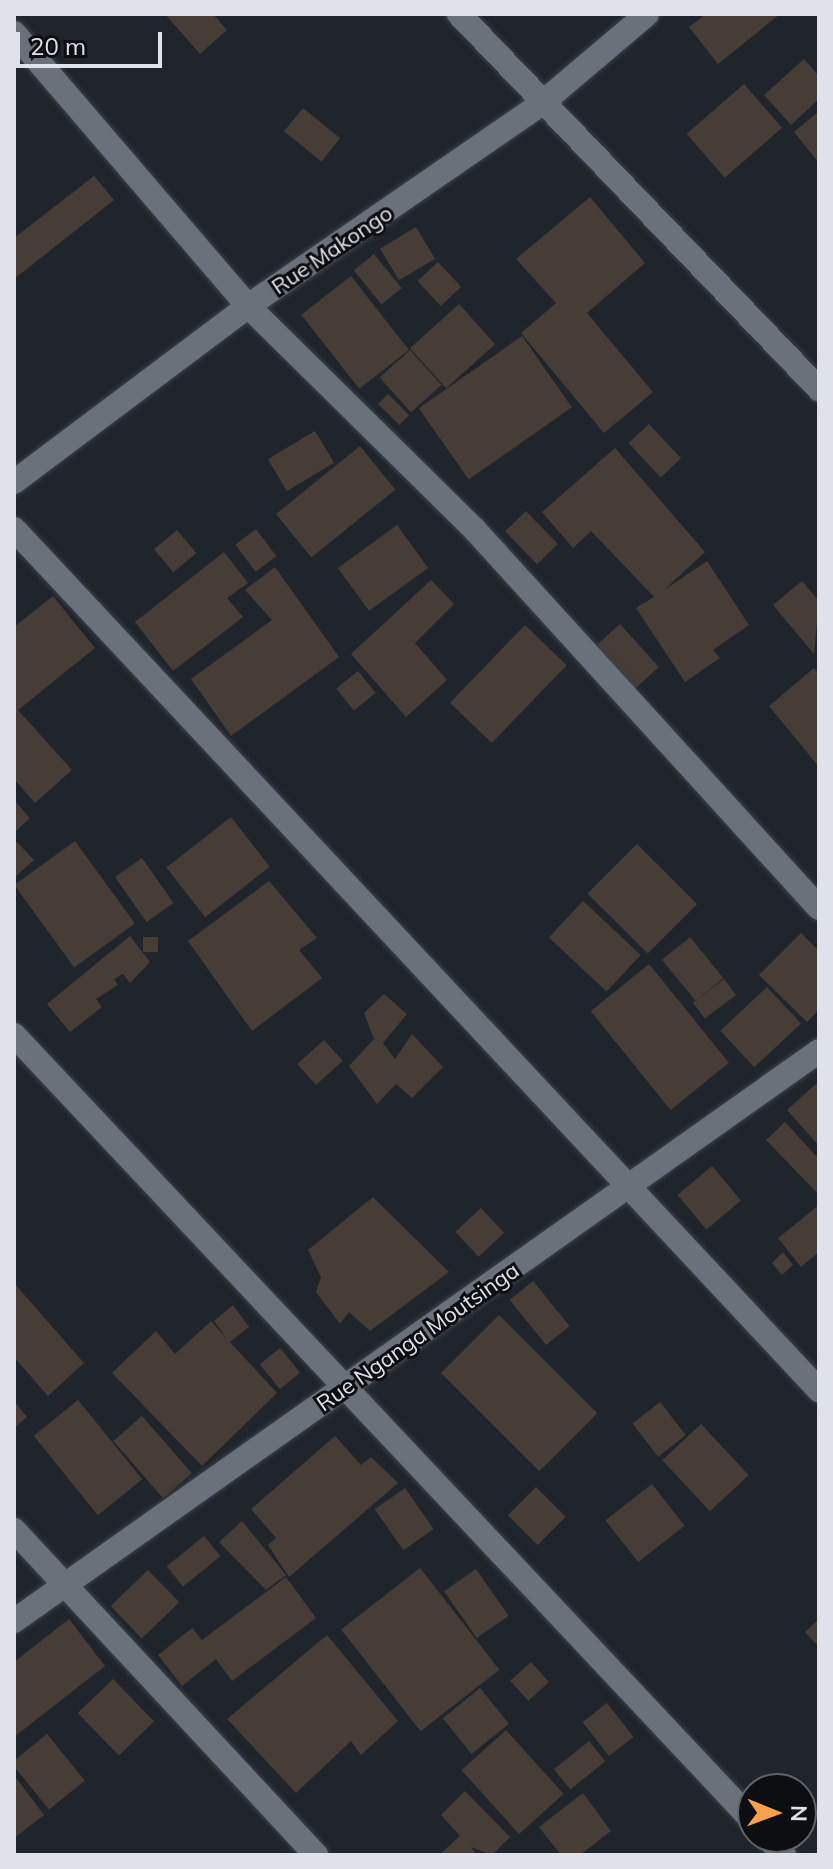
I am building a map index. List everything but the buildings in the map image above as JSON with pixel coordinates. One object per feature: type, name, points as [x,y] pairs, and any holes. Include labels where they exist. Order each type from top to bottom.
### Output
[{"type":"street","points":[[459,14],[541,104],[819,389]]},
{"type":"street","name":"Rue Makongo","points":[[14,482],[248,306],[541,104],[647,14]]},
{"type":"street","points":[[14,33],[248,306],[475,530],[819,908]]},
{"type":"street","points":[[14,529],[633,1187],[819,1390]]},
{"type":"street","points":[[14,1035],[349,1386],[737,1804]]},
{"type":"street","name":"Rue Nganga Moutsinga","points":[[14,1621],[62,1583],[633,1187],[819,1051]]},
{"type":"street","points":[[14,1530],[316,1855]]}]
